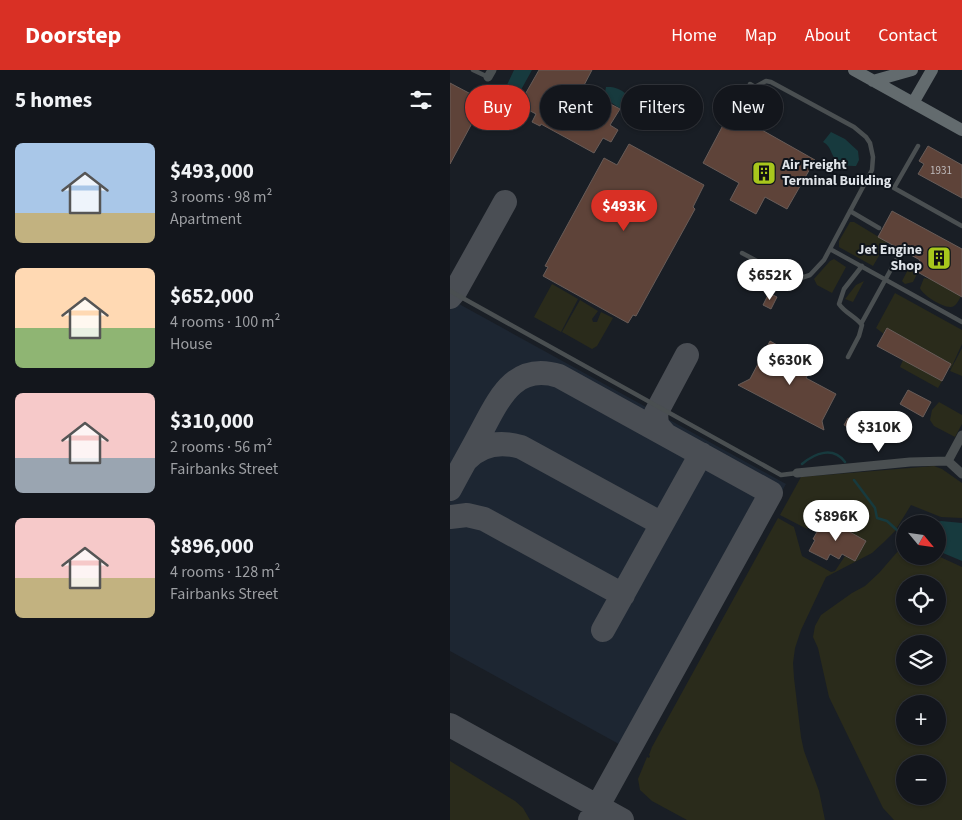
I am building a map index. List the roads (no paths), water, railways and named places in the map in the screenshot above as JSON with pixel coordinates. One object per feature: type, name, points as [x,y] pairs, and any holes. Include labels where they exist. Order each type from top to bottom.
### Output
[{"type":"street","points":[[854,70],[962,130]]},
{"type":"street","points":[[873,80],[912,70]]},
{"type":"street","points":[[914,103],[932,70]]},
{"type":"street","points":[[948,461],[962,435]]},
{"type":"street","points":[[797,473],[910,462],[948,461],[962,474]]},
{"type":"lane","points":[[473,70],[490,74]]},
{"type":"lane","points":[[742,253],[789,278],[798,279],[810,275],[824,260],[830,249],[872,170],[873,157],[870,143],[866,137],[854,128],[771,82],[766,81],[755,87],[750,84]]},
{"type":"lane","points":[[918,146],[894,188],[962,226]]},
{"type":"lane","points":[[850,211],[879,228]]},
{"type":"lane","points":[[830,249],[962,322]]},
{"type":"lane","points":[[848,357],[859,336],[861,324],[900,253]]},
{"type":"lane","points":[[861,324],[844,311],[839,304],[844,289],[862,266]]},
{"type":"lane","points":[[450,291],[782,475],[797,473]]},
{"type":"waterway","points":[[802,464],[818,454],[824,453],[835,454],[845,462]]},
{"type":"waterway","points":[[854,480],[875,508],[877,518],[887,521],[896,529]]},
{"type":"place","name":"Air Freight Terminal Building","points":[[764,173]]},
{"type":"place","name":"Jet Engine Shop","points":[[939,258]]}]
